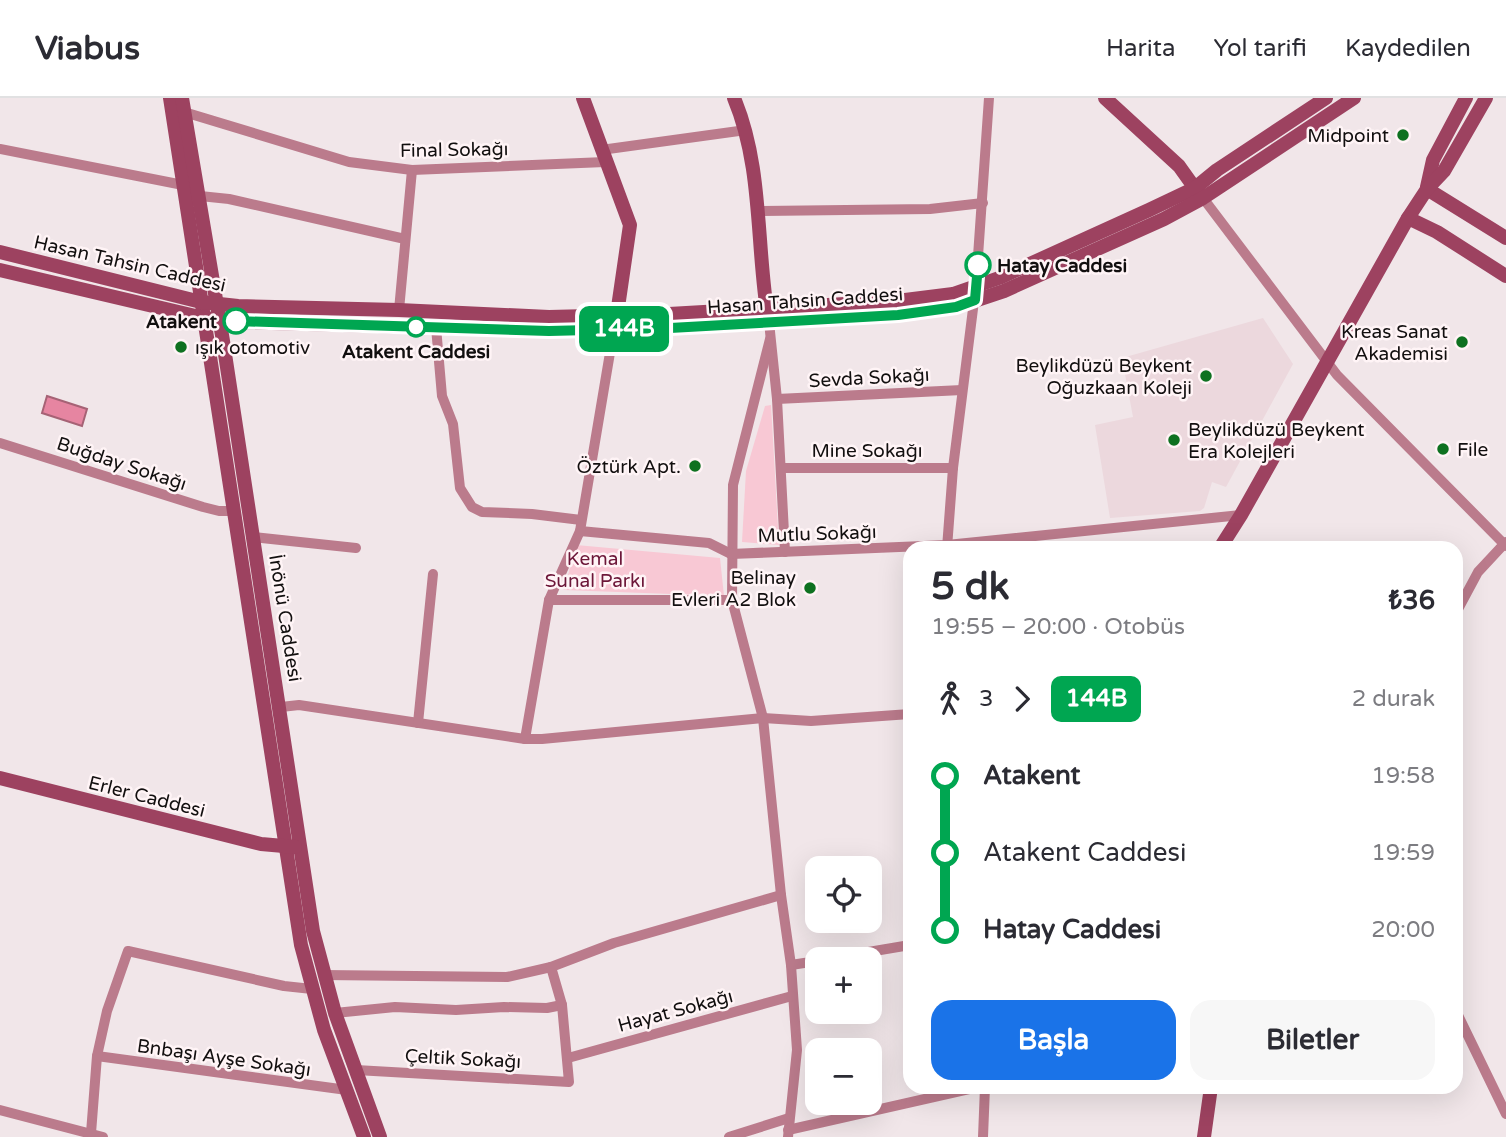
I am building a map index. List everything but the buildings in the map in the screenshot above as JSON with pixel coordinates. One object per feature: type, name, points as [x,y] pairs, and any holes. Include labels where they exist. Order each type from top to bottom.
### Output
[{"type":"main road","points":[[170,98],[265,708],[293,847],[301,945],[312,989],[364,1137]]},
{"type":"main road","points":[[583,98],[630,225],[616,322]]},
{"type":"main road","points":[[734,98],[746,130],[752,158],[768,315]]},
{"type":"main road","points":[[1105,98],[1179,166],[1199,193],[1217,170],[1326,98]]},
{"type":"main road","name":"Hasan Tahsin Caddesi","points":[[0,270],[220,321],[549,331],[616,322],[768,315],[898,315],[956,307],[1004,291],[1164,219],[1199,193],[1354,98]]},
{"type":"main road","points":[[1224,541],[1408,218],[1427,189],[1444,171],[1486,98]]},
{"type":"main road","points":[[1427,189],[1433,160],[1463,100]]},
{"type":"main road","name":"İnönü Caddesi","points":[[183,105],[218,305],[281,707],[293,847],[323,975],[380,1137]]},
{"type":"main road","points":[[1427,189],[1506,238]]},
{"type":"main road","name":"Hasan Tahsin Caddesi","points":[[768,315],[953,294],[1012,273],[1199,193]]},
{"type":"main road","points":[[1408,218],[1437,232],[1506,276]]},
{"type":"main road","name":"Hasan Tahsin Caddesi","points":[[0,252],[218,305],[399,310],[616,322]]},
{"type":"main road","points":[[265,708],[281,707]]},
{"type":"main road","name":"Erler Caddesi","points":[[0,778],[209,831],[293,847]]},
{"type":"main road","points":[[340,1074],[356,1070]]},
{"type":"main road","points":[[1204,1137],[1210,1094]]},
{"type":"street","points":[[947,541],[961,390],[975,300],[989,98]]},
{"type":"street","name":"Final Sokağı","points":[[183,105],[349,162],[412,170],[603,156],[746,130]]},
{"type":"street","points":[[0,149],[183,185]]},
{"type":"street","points":[[399,310],[412,170]]},
{"type":"street","points":[[1199,193],[1337,375],[1505,544],[1486,561],[1463,599]]},
{"type":"street","points":[[200,196],[405,239]]},
{"type":"street","points":[[757,211],[930,209],[982,203]]},
{"type":"street","points":[[768,315],[777,399],[785,552]]},
{"type":"street","points":[[525,739],[549,600],[580,531],[616,322]]},
{"type":"street","points":[[436,327],[442,396],[453,424],[460,488],[464,497],[472,507],[482,512],[581,520]]},
{"type":"street","points":[[770,339],[733,485],[732,600],[763,718],[791,965],[797,1050],[788,1133],[949,1094]]},
{"type":"street","name":"Sevda Sokağı","points":[[777,399],[961,390]]},
{"type":"street","name":"Buğday Sokağı","points":[[0,443],[204,507],[219,511],[234,510]]},
{"type":"street","name":"Mine Sokağı","points":[[781,468],[953,468]]},
{"type":"street","name":"Mutlu Sokağı","points":[[1002,541],[1241,515]]},
{"type":"street","points":[[580,531],[709,543],[731,554]]},
{"type":"street","points":[[253,537],[356,548]]},
{"type":"street","name":"Mutlu Sokağı","points":[[731,554],[903,548]]},
{"type":"street","points":[[418,723],[433,575]]},
{"type":"street","points":[[549,600],[732,600]]},
{"type":"street","points":[[281,707],[299,705],[525,739],[763,718],[811,722],[903,715]]},
{"type":"street","points":[[323,975],[507,977],[551,967],[614,943],[781,895]]},
{"type":"street","points":[[882,950],[903,946]]},
{"type":"street","points":[[91,1133],[97,1056],[107,1011],[128,951],[284,986],[312,989]]},
{"type":"street","points":[[791,965],[805,963]]},
{"type":"street","points":[[551,967],[562,1006],[568,1058]]},
{"type":"street","name":"Hayat Sokağı","points":[[568,1058],[792,996]]},
{"type":"street","points":[[335,1013],[395,1007],[456,1010],[562,1006]]},
{"type":"street","points":[[1463,1025],[1506,1114]]},
{"type":"street","name":"Bnbaşı Ayşe Sokağı","points":[[97,1056],[347,1090]]},
{"type":"street","name":"Çeltik Sokağı","points":[[356,1070],[569,1082],[568,1058]]},
{"type":"street","points":[[983,1137],[985,1094]]},
{"type":"street","points":[[0,1110],[103,1137]]},
{"type":"street","points":[[729,1137],[789,1118]]},
{"type":"shaded area","points":[[1263,318],[1293,364],[1226,487],[1212,482],[1204,508],[1200,511],[1110,518],[1095,425],[1133,417],[1122,358]]},
{"type":"shaded area","points":[[47,396],[87,409],[82,426],[42,413]]},
{"type":"green space","points":[[771,405],[779,545],[742,542],[746,471],[765,406]]},
{"type":"green space","name":"Kemal Sunal Parkı","points":[[576,545],[720,558],[724,596],[564,590]]},
{"type":"bus line","name":"144B","points":[[236,321],[549,331],[670,328],[898,315],[956,307],[975,300],[978,265]]},
{"type":"place","name":"Midpoint","points":[[1403,135]]},
{"type":"place","name":"Hatay Caddesi","points":[[978,265]]},
{"type":"place","name":"Atakent","points":[[236,321]]},
{"type":"place","name":"Atakent Caddesi","points":[[416,327]]},
{"type":"place","name":"Kreas Sanat Akademisi","points":[[1462,342]]},
{"type":"place","name":"ışık otomotiv","points":[[181,347]]},
{"type":"place","name":"Beylikdüzü Beykent Oğuzkaan Koleji","points":[[1206,376]]},
{"type":"place","name":"Beylikdüzü Beykent Era Kolejleri","points":[[1174,440]]},
{"type":"place","name":"File","points":[[1443,449]]},
{"type":"place","name":"Öztürk Apt.","points":[[695,466]]},
{"type":"place","name":"Belinay Evleri A2 Blok","points":[[810,588]]}]
